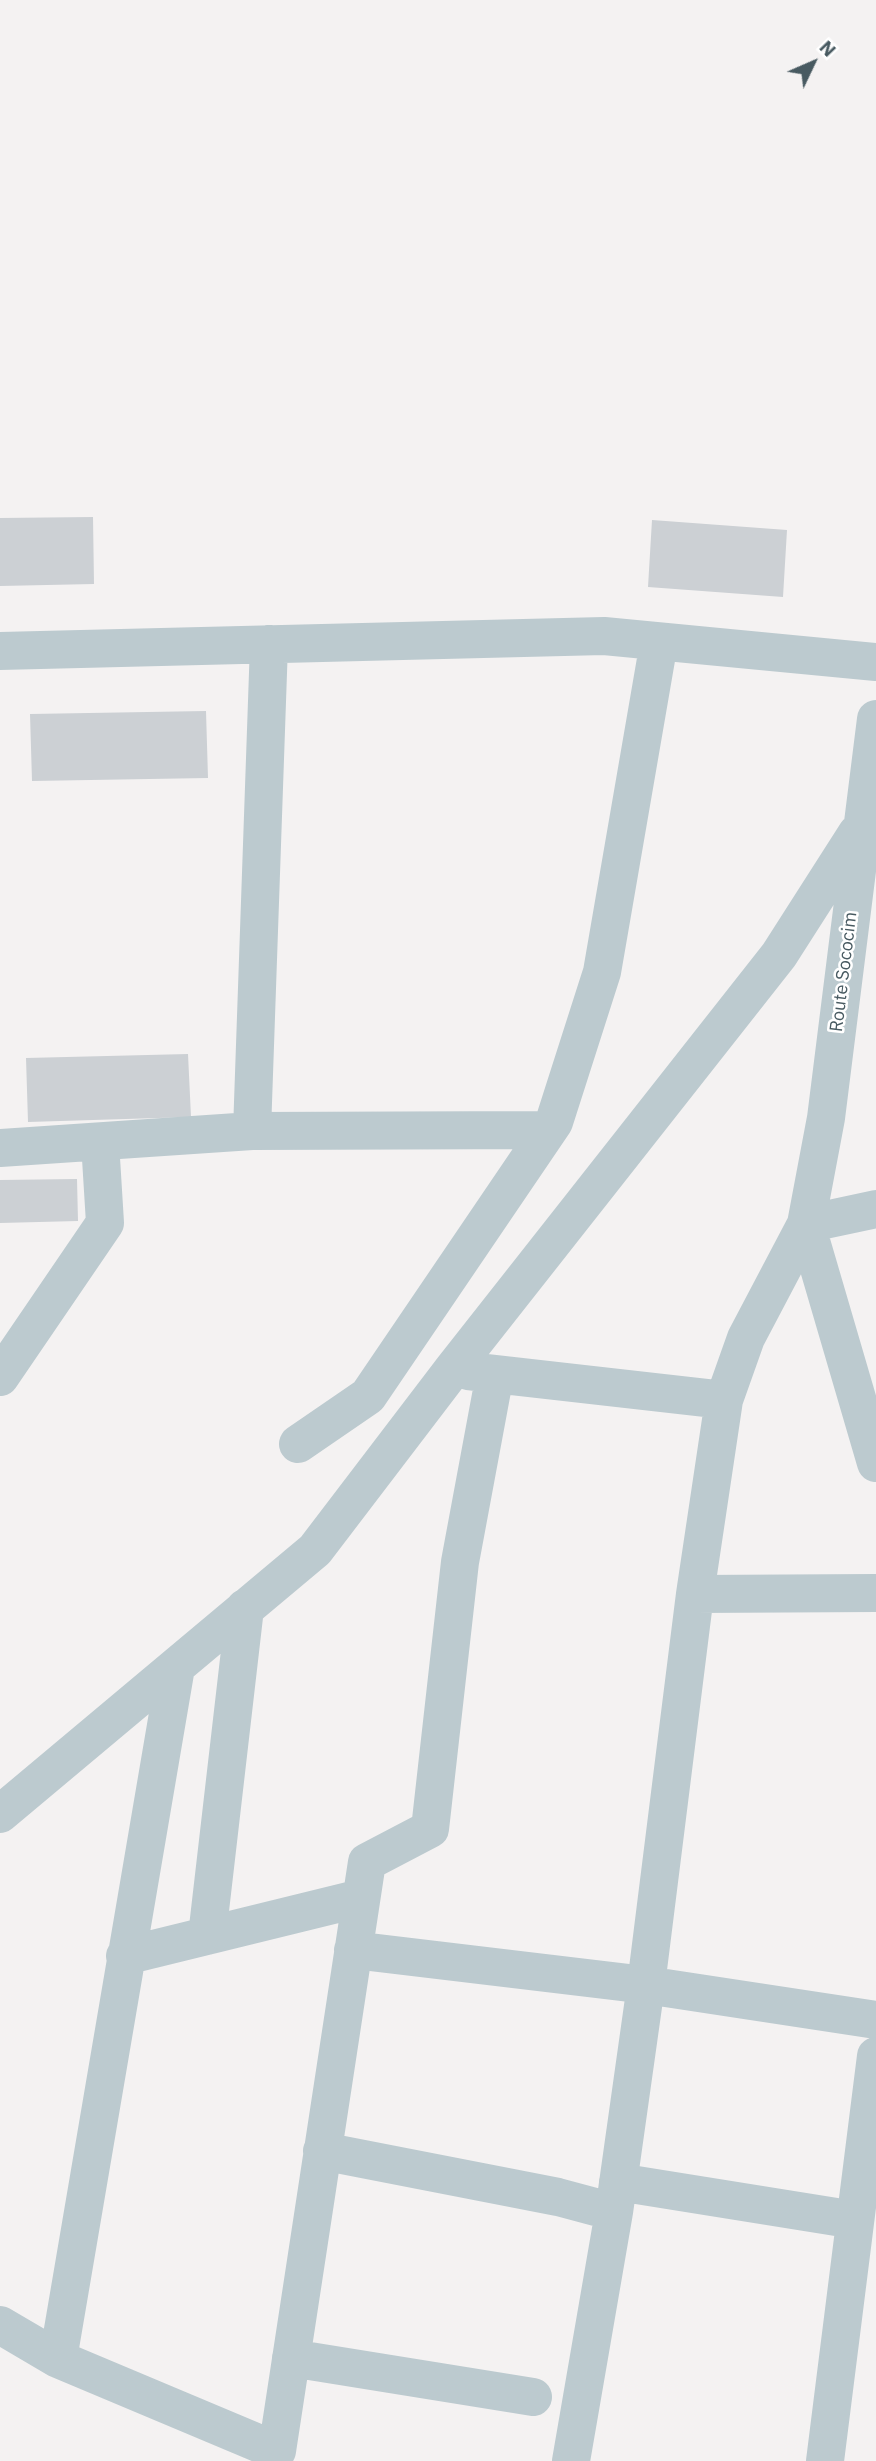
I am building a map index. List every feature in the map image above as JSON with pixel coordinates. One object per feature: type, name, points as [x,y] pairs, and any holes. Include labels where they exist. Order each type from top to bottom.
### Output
[{"type":"street","points":[[0,651],[604,636],[876,662]]},
{"type":"street","points":[[298,1444],[368,1396],[554,1122],[602,972],[659,642]]},
{"type":"street","points":[[252,1131],[269,644]]},
{"type":"street","name":"Route Sococim","points":[[807,1224],[826,1118],[874,757],[876,719]]},
{"type":"street","points":[[0,1814],[315,1550],[453,1369],[779,955],[864,821]]},
{"type":"street","points":[[0,1148],[252,1131],[548,1130]]},
{"type":"street","points":[[0,1377],[105,1223],[100,1142]]},
{"type":"street","points":[[571,2461],[616,2197],[646,1985],[695,1594],[724,1400],[746,1338],[807,1224],[876,1209]]},
{"type":"street","points":[[807,1224],[876,1463]]},
{"type":"street","points":[[453,1369],[724,1400]]},
{"type":"street","points":[[0,2325],[58,2359],[277,2451],[367,1862],[430,1829],[460,1562],[495,1374]]},
{"type":"street","points":[[695,1594],[876,1593]]},
{"type":"street","points":[[206,1936],[245,1608]]},
{"type":"street","points":[[58,2359],[176,1667]]},
{"type":"street","points":[[125,1956],[361,1898]]},
{"type":"street","points":[[353,1950],[646,1985],[876,2020]]},
{"type":"street","points":[[825,2461],[876,2056]]},
{"type":"street","points":[[323,2151],[558,2197],[616,2197],[855,2220]]},
{"type":"street","points":[[291,2358],[533,2397]]},
{"type":"building","points":[[93,517],[94,584],[0,586],[0,518]]},
{"type":"building","points":[[652,520],[787,530],[783,597],[648,587]]},
{"type":"building","points":[[206,711],[208,778],[32,781],[30,714]]},
{"type":"building","points":[[188,1054],[191,1117],[28,1122],[26,1058]]},
{"type":"building","points":[[77,1179],[78,1221],[0,1223],[0,1180]]}]
